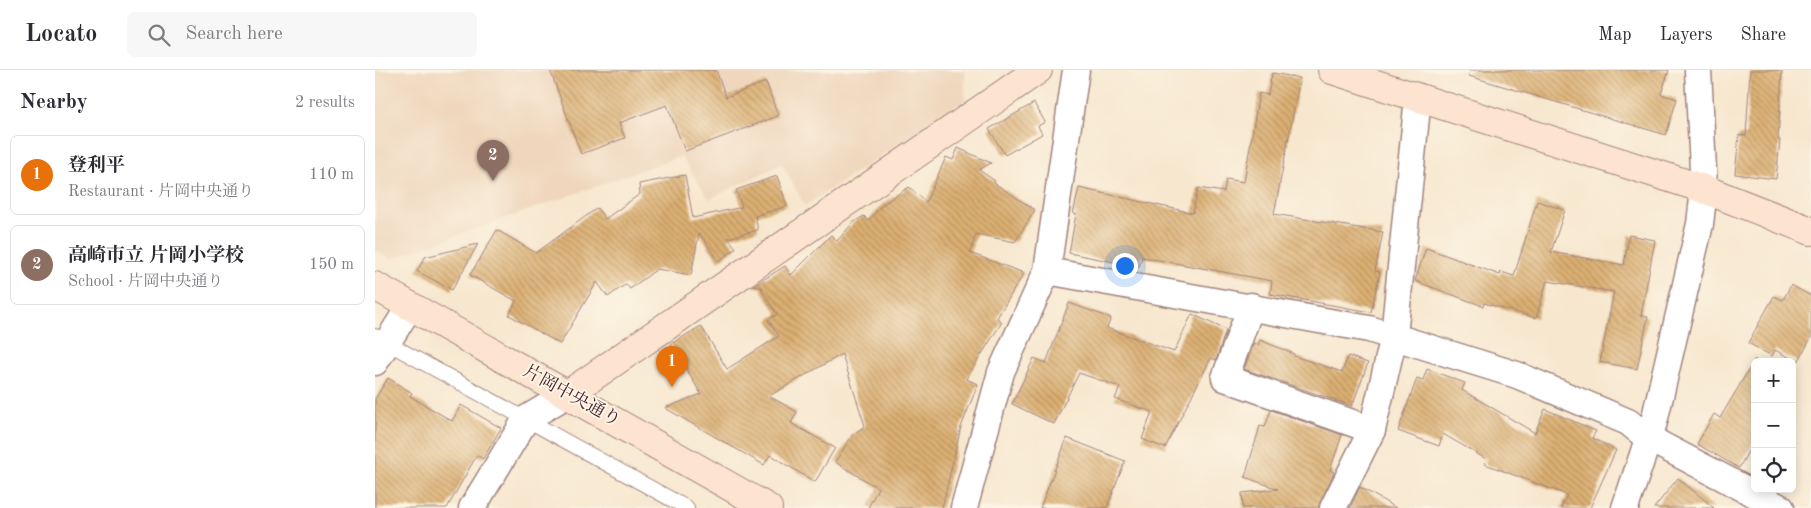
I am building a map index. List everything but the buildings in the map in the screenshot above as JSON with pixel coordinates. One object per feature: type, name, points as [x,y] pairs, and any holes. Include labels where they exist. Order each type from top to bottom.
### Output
[{"type":"street","points":[[472,508],[527,419],[569,394],[1038,70]]},
{"type":"street","points":[[964,508],[1001,372],[1047,271],[1076,70]]},
{"type":"street","points":[[1332,70],[1704,189],[1811,231]]},
{"type":"street","points":[[1625,508],[1654,422],[1701,224],[1704,189],[1698,70]]},
{"type":"street","points":[[1333,508],[1372,430],[1394,336],[1418,97]]},
{"type":"street","points":[[1047,271],[1251,306],[1369,329],[1517,375],[1628,422],[1648,438],[1781,508]]},
{"type":"street","name":"片岡中央通り","points":[[375,286],[569,394],[756,505]]},
{"type":"street","points":[[379,347],[410,306]]},
{"type":"street","points":[[1251,306],[1225,378],[1372,430]]},
{"type":"lane","points":[[379,347],[527,419],[687,508]]},
{"type":"shaded area","points":[[375,70],[965,70],[965,100],[805,206],[782,164],[709,199],[681,156],[391,259],[375,250]]},
{"type":"place","name":"高崎市立 片岡小学校","points":[[493,181]]},
{"type":"place","name":"登利平","points":[[672,387]]}]
